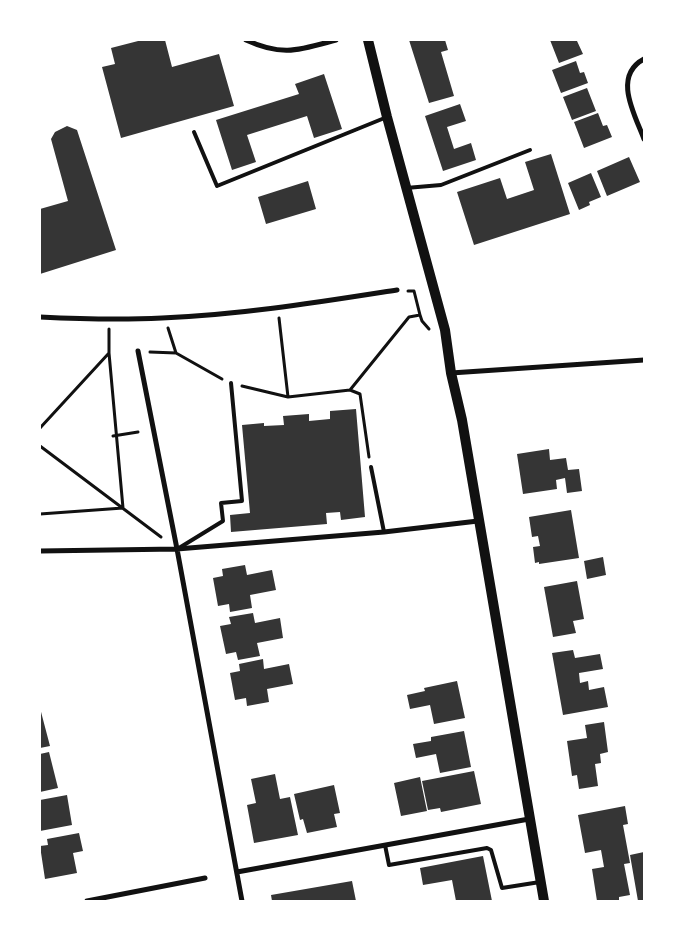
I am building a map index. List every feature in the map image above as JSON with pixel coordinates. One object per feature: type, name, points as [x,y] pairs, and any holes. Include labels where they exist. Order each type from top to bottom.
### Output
[{"type":"main road","points":[[368,40],[406,188],[446,330],[451,373],[462,420],[544,901]]},
{"type":"street","points":[[246,40],[262,47],[284,52],[336,40]]},
{"type":"street","points":[[644,59],[631,70],[627,80],[627,93],[644,139]]},
{"type":"street","points":[[40,317],[164,318],[278,308],[398,290]]},
{"type":"street","points":[[138,351],[177,549],[242,901]]},
{"type":"street","points":[[451,373],[644,360]]},
{"type":"street","points":[[40,551],[177,549],[384,532],[478,521]]},
{"type":"street","points":[[236,872],[529,819]]},
{"type":"street","points":[[87,901],[205,878]]},
{"type":"lane","points":[[194,132],[217,186],[387,117]]},
{"type":"lane","points":[[406,188],[441,185],[530,150]]},
{"type":"lane","points":[[177,549],[223,522],[221,503],[242,501],[231,383]]},
{"type":"lane","points":[[371,467],[384,532]]},
{"type":"lane","points":[[385,845],[389,865],[487,848],[491,850],[494,856],[502,888],[540,882]]},
{"type":"path","points":[[414,291],[422,321],[431,332],[446,330]]},
{"type":"path","points":[[278,308],[288,397]]},
{"type":"path","points":[[350,390],[409,317],[420,315]]},
{"type":"path","points":[[164,318],[176,353]]},
{"type":"path","points":[[109,319],[109,353],[115,436],[123,508]]},
{"type":"path","points":[[138,351],[176,353],[231,383],[288,397],[350,390],[360,394],[371,467]]},
{"type":"path","points":[[40,428],[109,353]]},
{"type":"path","points":[[115,436],[138,432]]},
{"type":"path","points":[[40,446],[177,549]]},
{"type":"path","points":[[40,514],[123,508]]},
{"type":"building","points":[[142,40],[165,40],[172,67],[219,54],[234,106],[121,138],[102,67],[115,64],[111,48]]},
{"type":"building","points":[[409,40],[445,40],[448,50],[441,52],[454,96],[429,103]]},
{"type":"building","points":[[550,40],[575,40],[583,54],[559,63]]},
{"type":"building","points":[[576,61],[580,73],[584,72],[588,83],[561,93],[552,70]]},
{"type":"building","points":[[324,74],[342,129],[314,138],[307,116],[247,135],[256,162],[232,170],[216,120],[299,94],[295,84]]},
{"type":"building","points":[[587,88],[596,111],[572,120],[563,97]]},
{"type":"building","points":[[460,104],[466,121],[447,127],[454,149],[471,143],[476,160],[443,171],[425,116]]},
{"type":"building","points":[[598,113],[603,126],[607,125],[612,137],[584,148],[574,122]]},
{"type":"building","points":[[67,126],[77,130],[116,250],[40,274],[40,209],[68,201],[51,139],[55,132]]},
{"type":"building","points":[[551,154],[570,214],[474,245],[457,192],[500,178],[507,199],[534,190],[525,162]]},
{"type":"building","points":[[629,157],[640,182],[607,196],[597,171]]},
{"type":"building","points":[[591,173],[601,197],[589,202],[590,205],[579,210],[568,183]]},
{"type":"building","points":[[308,181],[316,209],[266,224],[258,197]]},
{"type":"building","points":[[356,409],[365,517],[341,520],[340,512],[326,513],[327,524],[231,532],[230,515],[250,513],[242,425],[264,423],[264,426],[284,425],[283,416],[309,414],[309,421],[330,419],[330,411]]},
{"type":"building","points":[[549,449],[550,460],[566,458],[568,470],[579,469],[582,491],[567,493],[565,478],[556,480],[557,489],[523,494],[517,454]]},
{"type":"building","points":[[571,510],[579,558],[535,563],[533,547],[540,546],[538,536],[532,537],[529,517]]},
{"type":"building","points":[[603,557],[606,575],[587,579],[584,561]]},
{"type":"building","points":[[245,565],[247,575],[272,570],[276,590],[250,595],[252,608],[230,612],[229,604],[218,606],[213,578],[223,576],[222,569]]},
{"type":"building","points":[[577,581],[584,619],[573,621],[576,633],[553,637],[544,587]]},
{"type":"building","points":[[253,613],[255,623],[280,618],[283,638],[257,643],[260,656],[238,660],[236,652],[226,654],[220,626],[231,624],[229,617]]},
{"type":"building","points":[[573,650],[575,658],[600,654],[603,669],[579,673],[580,683],[588,681],[589,690],[604,687],[608,707],[563,715],[552,653]]},
{"type":"building","points":[[263,659],[264,669],[289,664],[293,684],[267,689],[269,702],[247,706],[246,698],[235,700],[230,673],[240,671],[239,664]]},
{"type":"building","points":[[457,681],[465,718],[434,724],[430,705],[410,709],[407,695],[425,691],[424,688]]},
{"type":"building","points":[[40,708],[50,746],[40,748]]},
{"type":"building","points":[[604,722],[608,752],[600,754],[601,763],[595,764],[598,786],[579,789],[577,775],[572,776],[567,741],[587,738],[585,725]]},
{"type":"building","points":[[464,731],[471,767],[440,773],[436,754],[416,758],[413,744],[431,741],[431,737]]},
{"type":"building","points":[[49,752],[58,788],[40,792],[40,754]]},
{"type":"building","points":[[474,771],[481,804],[441,812],[440,808],[428,810],[422,781]]},
{"type":"building","points":[[275,774],[280,799],[290,797],[298,835],[254,843],[247,805],[256,803],[251,779]]},
{"type":"building","points":[[420,777],[427,811],[401,816],[394,783]]},
{"type":"building","points":[[334,785],[340,813],[334,814],[337,827],[307,833],[303,819],[300,820],[294,794]]},
{"type":"building","points":[[67,795],[72,825],[40,831],[40,800]]},
{"type":"building","points":[[625,806],[628,824],[623,825],[630,863],[624,864],[630,895],[619,897],[619,901],[597,901],[592,869],[604,867],[601,850],[585,853],[578,815]]},
{"type":"building","points":[[79,833],[83,851],[73,853],[77,873],[45,879],[40,846],[48,845],[47,839]]},
{"type":"building","points":[[644,852],[644,900],[638,901],[630,855]]},
{"type":"building","points":[[483,856],[492,901],[456,901],[452,880],[423,885],[420,868]]},
{"type":"building","points":[[352,881],[356,901],[272,901],[271,895]]}]
